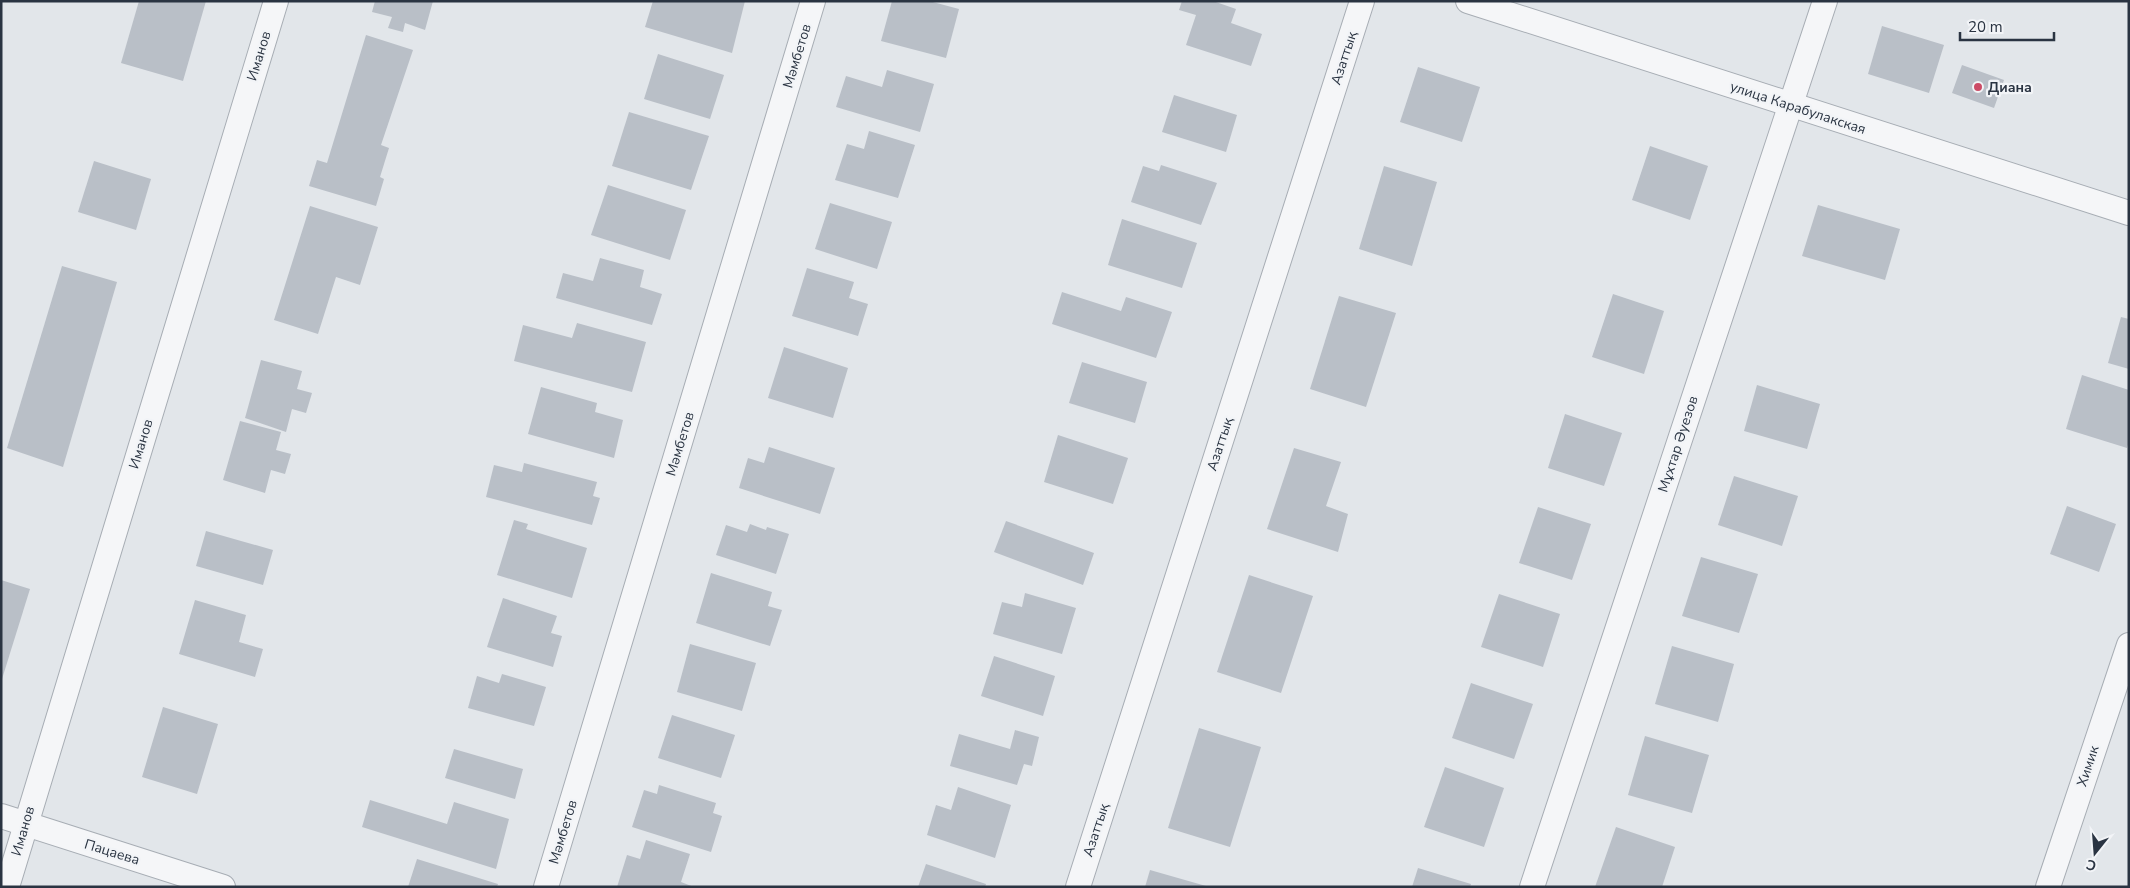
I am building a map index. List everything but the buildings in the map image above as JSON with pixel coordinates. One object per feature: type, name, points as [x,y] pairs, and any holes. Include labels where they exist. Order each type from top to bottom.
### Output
[{"type":"street","name":"Иманов","points":[[7,887],[276,1]]},
{"type":"street","name":"Мәмбетов","points":[[546,887],[813,1]]},
{"type":"street","name":"Азаттық","points":[[1078,887],[1362,1]]},
{"type":"street","name":"улица Карабулакская","points":[[1468,1],[2129,213]]},
{"type":"street","name":"Мұхтар Әуезов","points":[[1532,887],[1825,1]]},
{"type":"street","name":"Химик","points":[[2048,887],[2129,645]]},
{"type":"street","name":"Пацаева","points":[[1,816],[223,887]]},
{"type":"place","name":"Диана","points":[[1978,87]]}]
